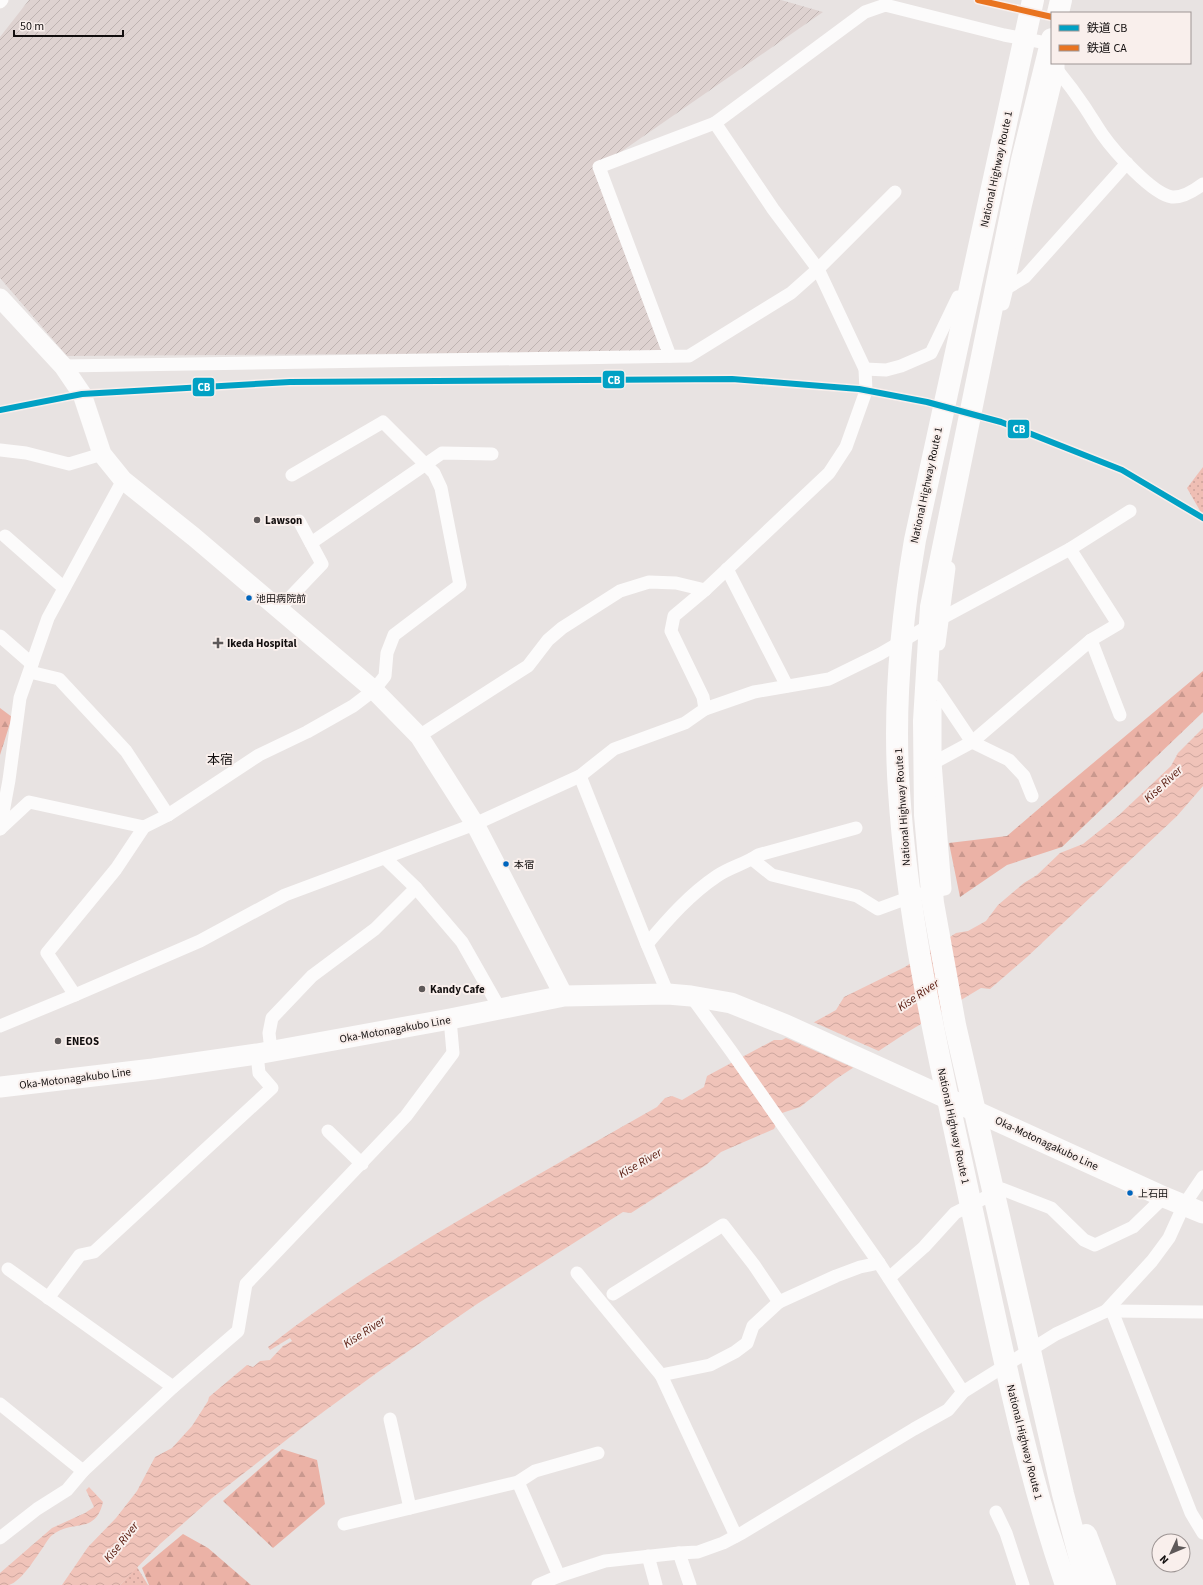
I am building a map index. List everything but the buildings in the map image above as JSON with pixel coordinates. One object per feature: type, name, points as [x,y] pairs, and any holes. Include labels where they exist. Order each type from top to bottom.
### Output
[{"type":"highway","name":"National Highway Route 1","points":[[1033,0],[915,540],[906,594],[900,660],[897,757],[910,903],[934,1031],[1014,1404],[1046,1522],[1066,1585]]},
{"type":"highway","points":[[1058,12],[1062,0]]},
{"type":"highway","name":"National Highway Route 1","points":[[1051,43],[1022,160],[931,607],[924,721],[925,815],[933,903],[955,1025],[1062,1494],[1087,1585]]},
{"type":"highway","points":[[1014,1404],[1037,1535],[1054,1585]]},
{"type":"highway","points":[[1062,1494],[1086,1537],[1105,1585]]},
{"type":"main road","name":"Oka-Motonagakubo Line","points":[[0,1087],[153,1069],[264,1052],[450,1019],[564,996],[668,994],[691,996],[731,1003],[786,1024],[1164,1197],[1194,1209]]},
{"type":"street","points":[[670,356],[599,167],[715,123],[867,6],[885,5],[1051,44]]},
{"type":"street","points":[[1058,67],[1102,134],[1127,163],[1160,192],[1173,197],[1192,192],[1203,184]]},
{"type":"street","points":[[752,859],[772,875],[857,896],[878,909],[916,895],[945,889],[935,762],[935,687],[942,618],[954,538],[1007,288],[1058,67]]},
{"type":"street","points":[[705,709],[703,697],[671,631],[674,616],[705,590],[830,474],[846,447],[866,391],[865,369],[818,269],[773,209],[715,123]]},
{"type":"street","points":[[1007,288],[1026,277],[1127,163]]},
{"type":"street","points":[[63,366],[689,356],[792,293],[895,192]]},
{"type":"street","points":[[865,369],[886,370],[901,366],[932,353],[958,297]]},
{"type":"street","points":[[0,298],[63,366],[82,394],[102,454],[124,480],[374,690],[418,736],[475,824],[564,996]]},
{"type":"street","points":[[75,995],[47,952],[116,869],[144,827],[168,815],[259,755],[307,732],[353,706],[374,690],[385,676],[387,653],[394,635],[460,585],[441,488],[434,473],[383,422],[292,474]]},
{"type":"street","points":[[0,450],[26,453],[69,464],[102,454]]},
{"type":"street","points":[[311,543],[442,453],[492,454]]},
{"type":"street","points":[[0,829],[9,780],[20,698],[48,618],[124,480]]},
{"type":"street","points":[[0,1026],[200,940],[285,895],[475,824],[580,776],[614,749],[685,724],[705,709],[754,692],[829,679],[880,654],[942,618],[1070,549],[1130,511]]},
{"type":"street","points":[[279,609],[322,564],[299,521]]},
{"type":"street","points":[[5,536],[64,588]]},
{"type":"street","points":[[935,762],[972,742],[1091,640],[1118,624],[1070,549]]},
{"type":"street","points":[[727,569],[787,686]]},
{"type":"street","points":[[418,736],[528,666],[548,640],[562,628],[620,591],[649,582],[676,583],[705,590]]},
{"type":"street","points":[[0,636],[31,668],[59,679],[126,751],[168,815]]},
{"type":"street","points":[[1091,640],[1120,715]]},
{"type":"street","points":[[935,687],[972,742],[1009,760],[1024,776],[1032,796]]},
{"type":"street","points":[[580,776],[668,994]]},
{"type":"street","points":[[0,829],[29,802],[144,827]]},
{"type":"street","points":[[647,944],[672,915],[700,888],[718,875],[758,855],[856,828]]},
{"type":"street","points":[[385,858],[416,888],[462,942],[500,1009]]},
{"type":"street","points":[[48,1298],[80,1255],[94,1252],[272,1088],[259,1073],[272,1018],[312,976],[375,929],[416,888]]},
{"type":"street","points":[[691,996],[879,1263],[963,1392]]},
{"type":"street","points":[[0,1538],[37,1509],[67,1490],[83,1471],[174,1387],[238,1331],[246,1284],[362,1164],[406,1116],[453,1053],[450,1019]]},
{"type":"street","points":[[328,1131],[362,1164]]},
{"type":"street","points":[[1109,1311],[1194,1209],[1203,1178]]},
{"type":"street","points":[[889,1278],[924,1247],[955,1213],[1002,1189],[1052,1208],[1084,1240],[1095,1245],[1133,1227],[1164,1197]]},
{"type":"street","points":[[613,1294],[722,1225],[754,1265],[779,1302]]},
{"type":"street","points":[[661,1375],[710,1365],[736,1352],[746,1343],[753,1326],[779,1302],[836,1276],[860,1267],[879,1263]]},
{"type":"street","points":[[8,1269],[174,1387]]},
{"type":"street","points":[[577,1273],[661,1375],[736,1536]]},
{"type":"street","points":[[1109,1311],[1191,1513],[1203,1533]]},
{"type":"street","points":[[538,1585],[559,1576],[605,1561],[698,1552],[736,1536],[948,1410],[963,1392],[1056,1334],[1109,1311],[1203,1312]]},
{"type":"street","points":[[0,1404],[83,1471]]},
{"type":"street","points":[[390,1419],[410,1508]]},
{"type":"street","points":[[344,1524],[518,1482],[535,1470],[598,1453]]},
{"type":"street","points":[[518,1482],[559,1576]]},
{"type":"street","points":[[996,1512],[1006,1533],[1023,1585]]},
{"type":"street","points":[[679,1553],[690,1585]]},
{"type":"street","points":[[648,1556],[656,1585]]},
{"type":"shaded area","points":[[29,0],[781,0],[823,12],[599,167],[669,352],[67,356],[0,278],[0,37]]},
{"type":"shaded area","points":[[1203,467],[1203,516],[1187,488]]},
{"type":"shaded area","points":[[137,1567],[148,1585],[120,1585]]},
{"type":"green space","points":[[1203,671],[1203,712],[1062,847],[1007,865],[960,897],[949,843],[1007,836]]},
{"type":"green space","points":[[0,708],[12,717],[0,755]]},
{"type":"green space","points":[[282,1449],[317,1460],[325,1504],[273,1548],[223,1501]]},
{"type":"green space","points":[[183,1534],[208,1548],[251,1585],[149,1585],[142,1568]]},
{"type":"water","name":"Kise River","points":[[1203,728],[1203,786],[1177,816],[1027,957],[990,989],[981,988],[906,1033],[836,1079],[800,1107],[782,1113],[774,1129],[721,1152],[706,1165],[631,1213],[623,1212],[477,1304],[378,1372],[308,1423],[212,1498],[160,1544],[120,1585],[62,1585],[88,1547],[116,1518],[137,1491],[155,1457],[172,1448],[192,1426],[209,1397],[247,1365],[253,1367],[260,1361],[270,1360],[283,1346],[292,1341],[290,1338],[270,1350],[268,1347],[295,1326],[378,1269],[494,1200],[657,1107],[665,1098],[672,1096],[682,1100],[704,1087],[707,1076],[774,1040],[782,1040],[836,1010],[844,997],[905,967],[956,933],[968,931],[986,921],[998,905],[1024,883],[1037,875],[1060,853],[1083,844],[1119,815],[1171,766],[1178,753]]},
{"type":"water","points":[[89,1487],[103,1502],[94,1519],[89,1523],[67,1528],[51,1536],[19,1579],[9,1585],[0,1585],[0,1573],[52,1528],[85,1513],[94,1507],[86,1490]]},
{"type":"pier","points":[[811,1021],[881,1052],[856,1069],[784,1037]]},
{"type":"rail line","name":"CA","points":[[978,0],[1051,17]]},
{"type":"rail line","name":"CB","points":[[0,410],[82,394],[290,382],[732,379],[859,389],[927,402],[1001,422],[1122,470],[1203,518]]},
{"type":"place","name":"Lawson","points":[[257,520]]},
{"type":"place","name":"池田病院前","points":[[249,598]]},
{"type":"place","name":"Ikeda Hospital","points":[[218,643]]},
{"type":"place","name":"本宿","points":[[506,864]]},
{"type":"place","name":"Kandy Cafe","points":[[422,989]]},
{"type":"place","name":"ENEOS","points":[[58,1041]]},
{"type":"place","name":"上石田","points":[[1130,1193]]},
{"type":"district","name":"本宿","points":[[220,759]]}]
